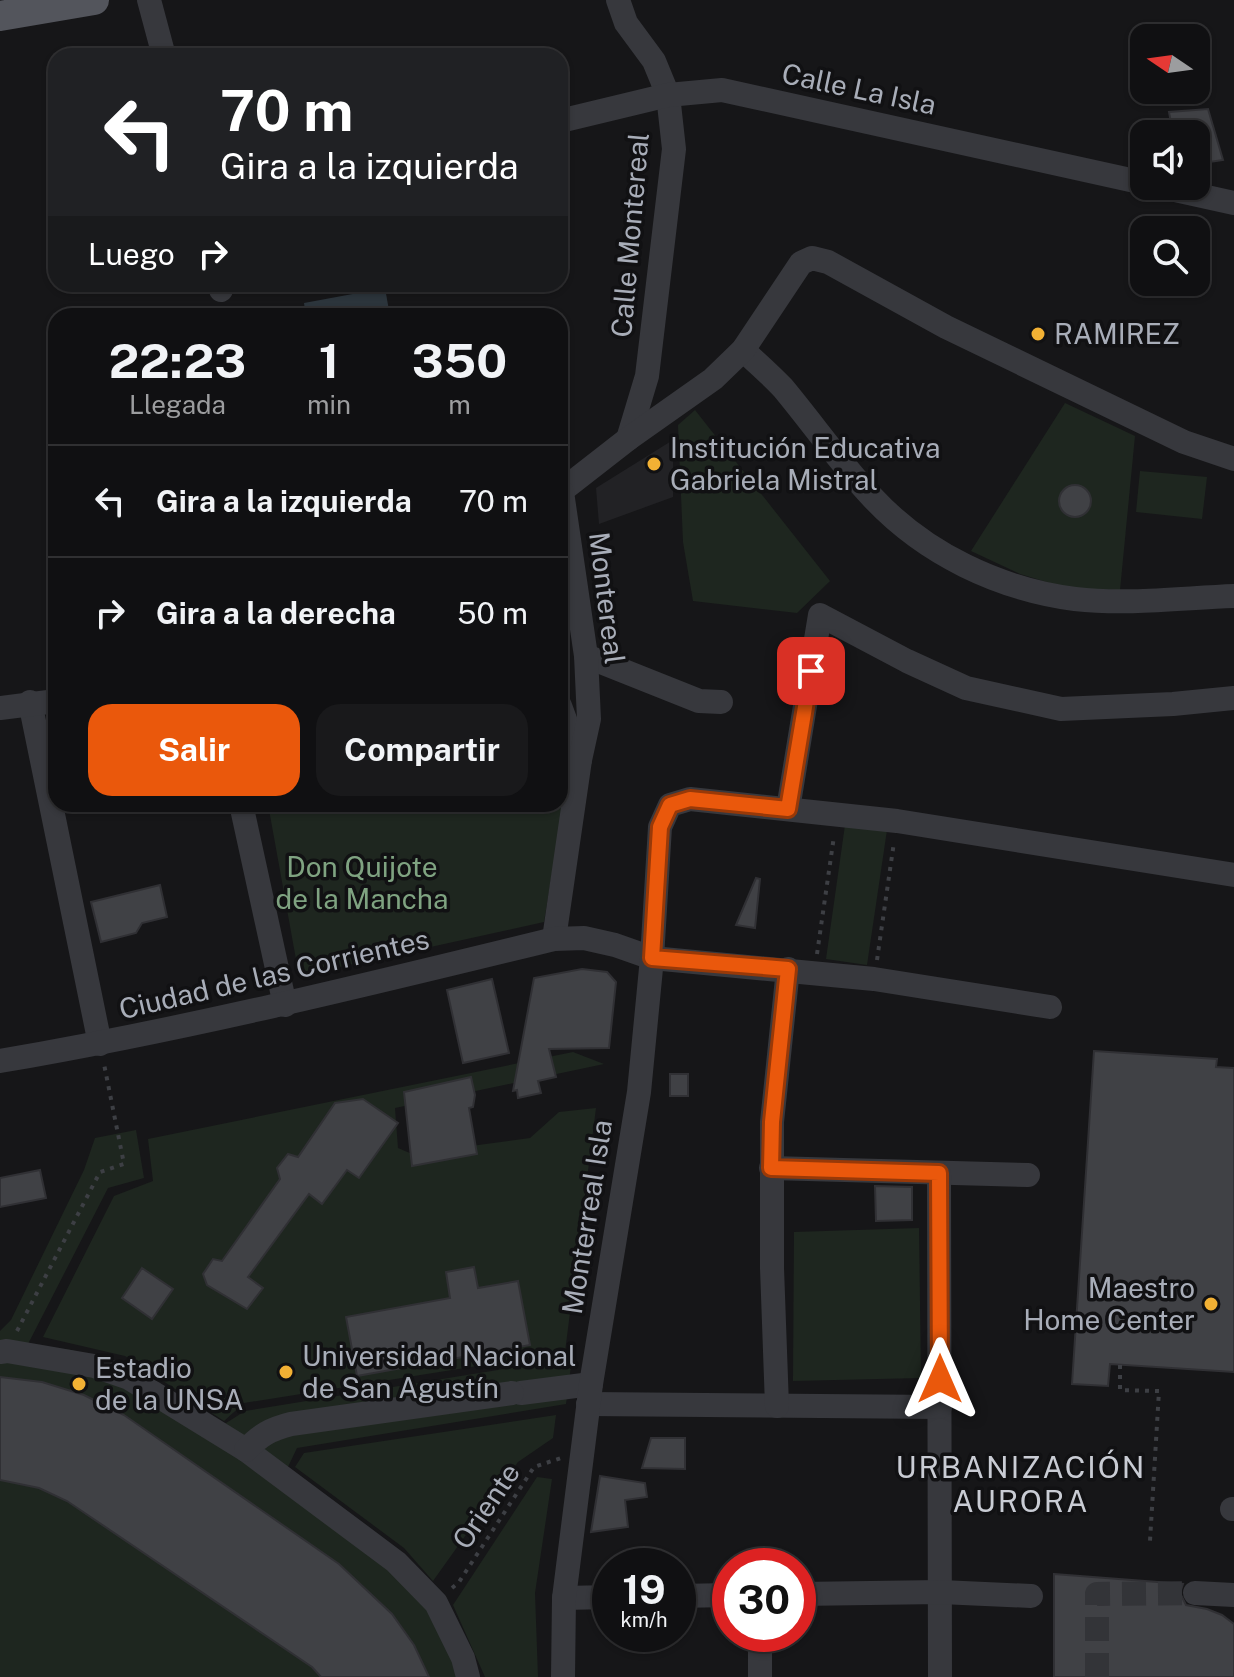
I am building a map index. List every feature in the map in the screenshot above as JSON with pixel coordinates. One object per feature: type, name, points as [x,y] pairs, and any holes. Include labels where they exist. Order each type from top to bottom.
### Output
[{"type":"main road","points":[[0,16],[94,0]]},
{"type":"street","points":[[149,0],[162,48]]},
{"type":"street","name":"Calle Montereal","points":[[618,0],[626,23],[654,61],[668,95],[674,149],[647,376],[628,439]]},
{"type":"street","name":"Calle La Isla","points":[[568,119],[668,95],[722,90],[1130,180]]},
{"type":"street","points":[[1210,198],[1234,203]]},
{"type":"street","name":"Montereal","points":[[568,486],[628,439],[694,394],[743,350],[801,263],[812,258],[828,262],[946,327],[1184,442],[1234,459]]},
{"type":"street","points":[[743,350],[781,385],[881,505],[908,531],[967,566],[1002,582],[1035,592],[1077,599],[1121,601],[1234,596]]},
{"type":"street","points":[[647,376],[668,393],[694,394]]},
{"type":"street","name":"Montereal","points":[[554,939],[580,760],[589,719],[586,656],[568,538]]},
{"type":"street","points":[[788,809],[820,615],[966,688],[1061,709],[1234,698]]},
{"type":"street","points":[[586,656],[699,701],[721,702]]},
{"type":"street","points":[[0,708],[48,701]]},
{"type":"street","points":[[30,702],[48,790]]},
{"type":"street","name":"Montereal","points":[[568,728],[580,760]]},
{"type":"street","name":"Monterreal Isla","points":[[563,1677],[564,1598],[610,1253],[639,1092],[660,827],[670,805],[690,799],[837,813],[1234,875]]},
{"type":"street","points":[[53,812],[100,1044]]},
{"type":"street","points":[[243,812],[285,1005]]},
{"type":"street","name":"Ciudad de las Corrientes","points":[[0,1061],[100,1044],[285,1005],[554,939],[584,938],[652,958],[874,979],[1050,1007]]},
{"type":"street","points":[[777,1406],[772,1268],[772,1122],[788,969]]},
{"type":"street","points":[[771,1168],[1028,1175]]},
{"type":"street","points":[[939,1173],[940,1677]]},
{"type":"street","points":[[4,1352],[94,1366],[129,1378],[246,1450],[396,1562],[436,1603],[463,1658],[468,1677]]},
{"type":"street","points":[[246,1450],[271,1429],[291,1424],[562,1386],[590,1394],[777,1406],[940,1407]]},
{"type":"street","points":[[816,1594],[941,1592],[1031,1596]]},
{"type":"street","points":[[1195,1593],[1234,1595]]},
{"type":"street","points":[[564,1598],[592,1597]]},
{"type":"street","points":[[760,1652],[760,1677]]},
{"type":"path","points":[[815,972],[837,813]]},
{"type":"path","points":[[874,979],[897,821]]},
{"type":"path","points":[[4,1352],[100,1172],[124,1164],[100,1044]]},
{"type":"path","points":[[1120,1365],[1120,1390],[1159,1391],[1150,1541]]},
{"type":"path","name":"Oriente","points":[[436,1603],[459,1582],[534,1467],[582,1452]]},
{"type":"shaded area","points":[[363,292],[386,292],[389,308],[305,308],[304,303]]},
{"type":"shaded area","name":"Institución Educativa Gabriela Mistral","points":[[673,440],[673,497],[599,524],[596,488]]},
{"type":"green space","points":[[1065,403],[1135,436],[1120,590],[1070,589],[1020,574],[971,551]]},
{"type":"green space","points":[[695,410],[830,581],[797,613],[693,601],[683,542],[678,425]]},
{"type":"green space","points":[[1140,471],[1207,477],[1202,519],[1136,512]]},
{"type":"green space","name":"Don Quijote de la Mancha","points":[[269,812],[562,812],[544,922],[299,976]]},
{"type":"green space","points":[[845,825],[887,830],[867,965],[826,959]]},
{"type":"green space","points":[[573,1052],[604,1064],[395,1108],[398,1148],[412,1154],[530,1138],[559,1112],[596,1108],[565,1352],[244,1403],[224,1421],[125,1356],[43,1337],[114,1196],[153,1181],[148,1139]]},
{"type":"green space","name":"Estadio de la UNSA","points":[[136,1130],[144,1178],[108,1188],[28,1344],[125,1363],[223,1425],[245,1411],[572,1358],[566,1404],[297,1448],[286,1471],[404,1554],[475,1677],[0,1677],[0,1331],[11,1320],[84,1170],[95,1138]]},
{"type":"green space","points":[[919,1228],[921,1378],[793,1381],[794,1232]]},
{"type":"green space","points":[[556,1415],[553,1438],[518,1462],[433,1581],[404,1548],[295,1467],[304,1453]]},
{"type":"green space","points":[[537,1477],[552,1479],[535,1593],[538,1677],[485,1677],[453,1605]]},
{"type":"building","points":[[1208,109],[1223,160],[1210,162],[1210,120],[1170,120],[1169,112]]},
{"type":"building","points":[[1075,485],[1086,490],[1091,501],[1086,512],[1075,517],[1064,512],[1059,501],[1064,490]]},
{"type":"building","points":[[756,878],[760,879],[755,928],[736,925]]},
{"type":"building","points":[[160,885],[167,917],[142,923],[136,933],[101,942],[91,902]]},
{"type":"building","points":[[582,969],[607,972],[616,982],[609,1048],[549,1049],[556,1077],[538,1081],[541,1093],[518,1098],[517,1090],[513,1091],[534,978]]},
{"type":"building","points":[[492,979],[509,1053],[463,1063],[447,990]]},
{"type":"building","points":[[1094,1051],[1217,1059],[1216,1067],[1234,1068],[1234,1372],[1110,1364],[1108,1386],[1072,1384]]},
{"type":"building","points":[[670,1074],[688,1074],[688,1096],[670,1096]]},
{"type":"building","points":[[471,1077],[475,1095],[473,1107],[469,1108],[477,1154],[412,1166],[404,1092]]},
{"type":"building","points":[[363,1099],[398,1123],[359,1178],[347,1170],[322,1204],[309,1194],[248,1277],[263,1288],[247,1309],[207,1285],[203,1274],[213,1259],[222,1261],[280,1179],[277,1168],[288,1154],[298,1157],[335,1103]]},
{"type":"building","points":[[40,1170],[46,1198],[0,1207],[0,1178]]},
{"type":"building","points":[[875,1186],[912,1187],[912,1220],[876,1221]]},
{"type":"building","points":[[474,1267],[478,1288],[518,1281],[530,1345],[357,1376],[346,1317],[450,1298],[446,1272]]},
{"type":"building","points":[[142,1268],[173,1289],[152,1319],[122,1298]]},
{"type":"building","points":[[0,1377],[42,1382],[84,1395],[124,1415],[339,1564],[392,1614],[414,1645],[429,1677],[321,1677],[312,1667],[67,1501],[39,1488],[0,1480]]},
{"type":"building","points":[[651,1438],[685,1438],[685,1469],[642,1468]]},
{"type":"building","points":[[600,1476],[645,1483],[647,1497],[625,1500],[628,1527],[591,1532]]},
{"type":"building","points":[[1054,1574],[1183,1584],[1180,1593],[1186,1605],[1207,1609],[1234,1624],[1234,1677],[1054,1677]]},
{"type":"tunnel","points":[[1097,1677],[1097,1594],[1195,1593]]},
{"type":"place","name":"RAMIREZ","points":[[1038,334]]},
{"type":"place","name":"Institución Educativa Gabriela Mistral","points":[[654,464]]},
{"type":"place","name":"Maestro Home Center","points":[[1211,1304]]},
{"type":"place","name":"Universidad Nacional de San Agustín","points":[[286,1372]]},
{"type":"place","name":"Estadio de la UNSA","points":[[79,1384]]},
{"type":"district","name":"URBANIZACIÓN AURORA","points":[[1021,1485]]},
{"type":"route","points":[[811,671],[788,809],[690,799],[670,805],[660,827],[652,958],[788,969],[772,1122],[771,1168],[939,1173],[940,1379]]}]
